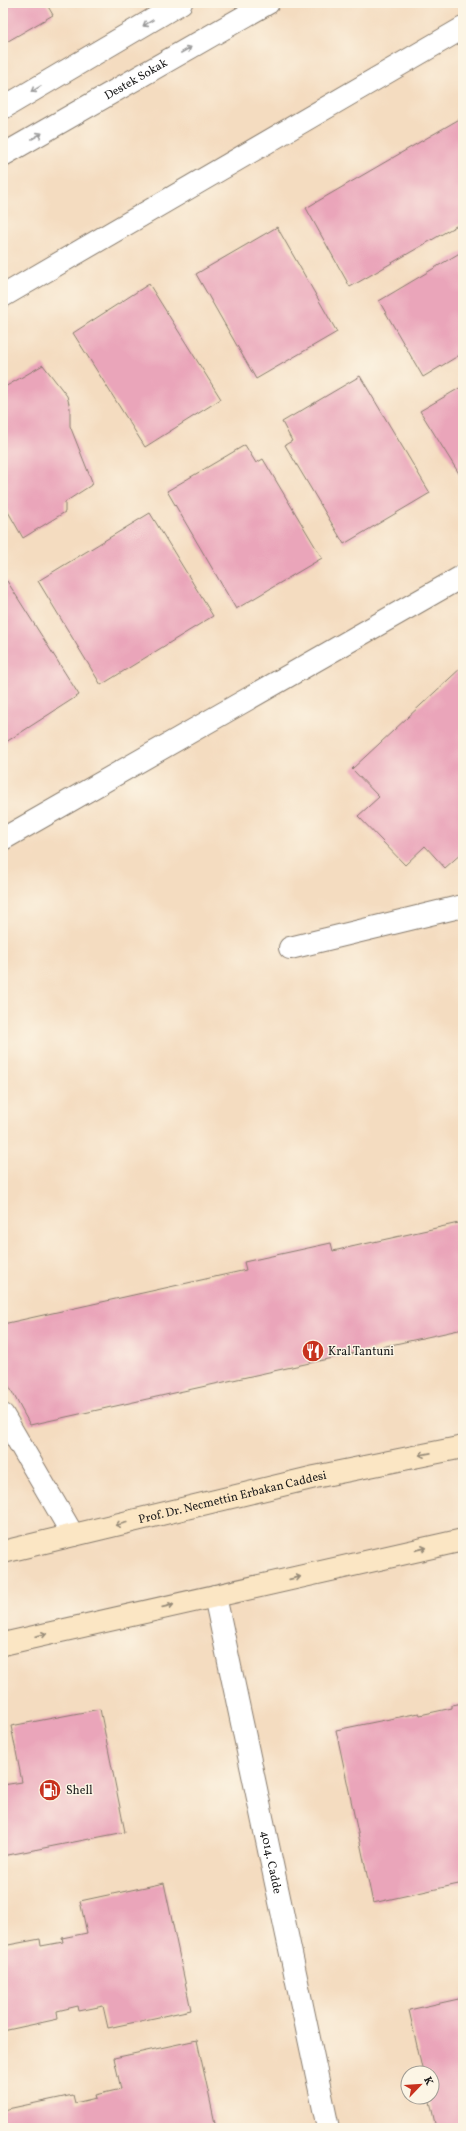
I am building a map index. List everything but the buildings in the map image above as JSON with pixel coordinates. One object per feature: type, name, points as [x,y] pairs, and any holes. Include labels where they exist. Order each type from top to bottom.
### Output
[{"type":"main road","name":"Prof. Dr. Necmettin Erbakan Caddesi","points":[[3,1552],[315,1477],[463,1447]]},
{"type":"main road","points":[[3,1644],[463,1540]]},
{"type":"street","points":[[3,108],[181,3]]},
{"type":"street","name":"Destek Sokak","points":[[3,156],[268,3]]},
{"type":"street","points":[[3,296],[463,28]]},
{"type":"street","points":[[3,839],[463,576]]},
{"type":"street","points":[[290,948],[463,906]]},
{"type":"street","points":[[3,1415],[73,1535]]},
{"type":"street","name":"4014. Cadde","points":[[215,1596],[328,2128]]},
{"type":"place","name":"Kral Tantuni","points":[[313,1351]]},
{"type":"place","name":"Shell","points":[[50,1790]]}]
